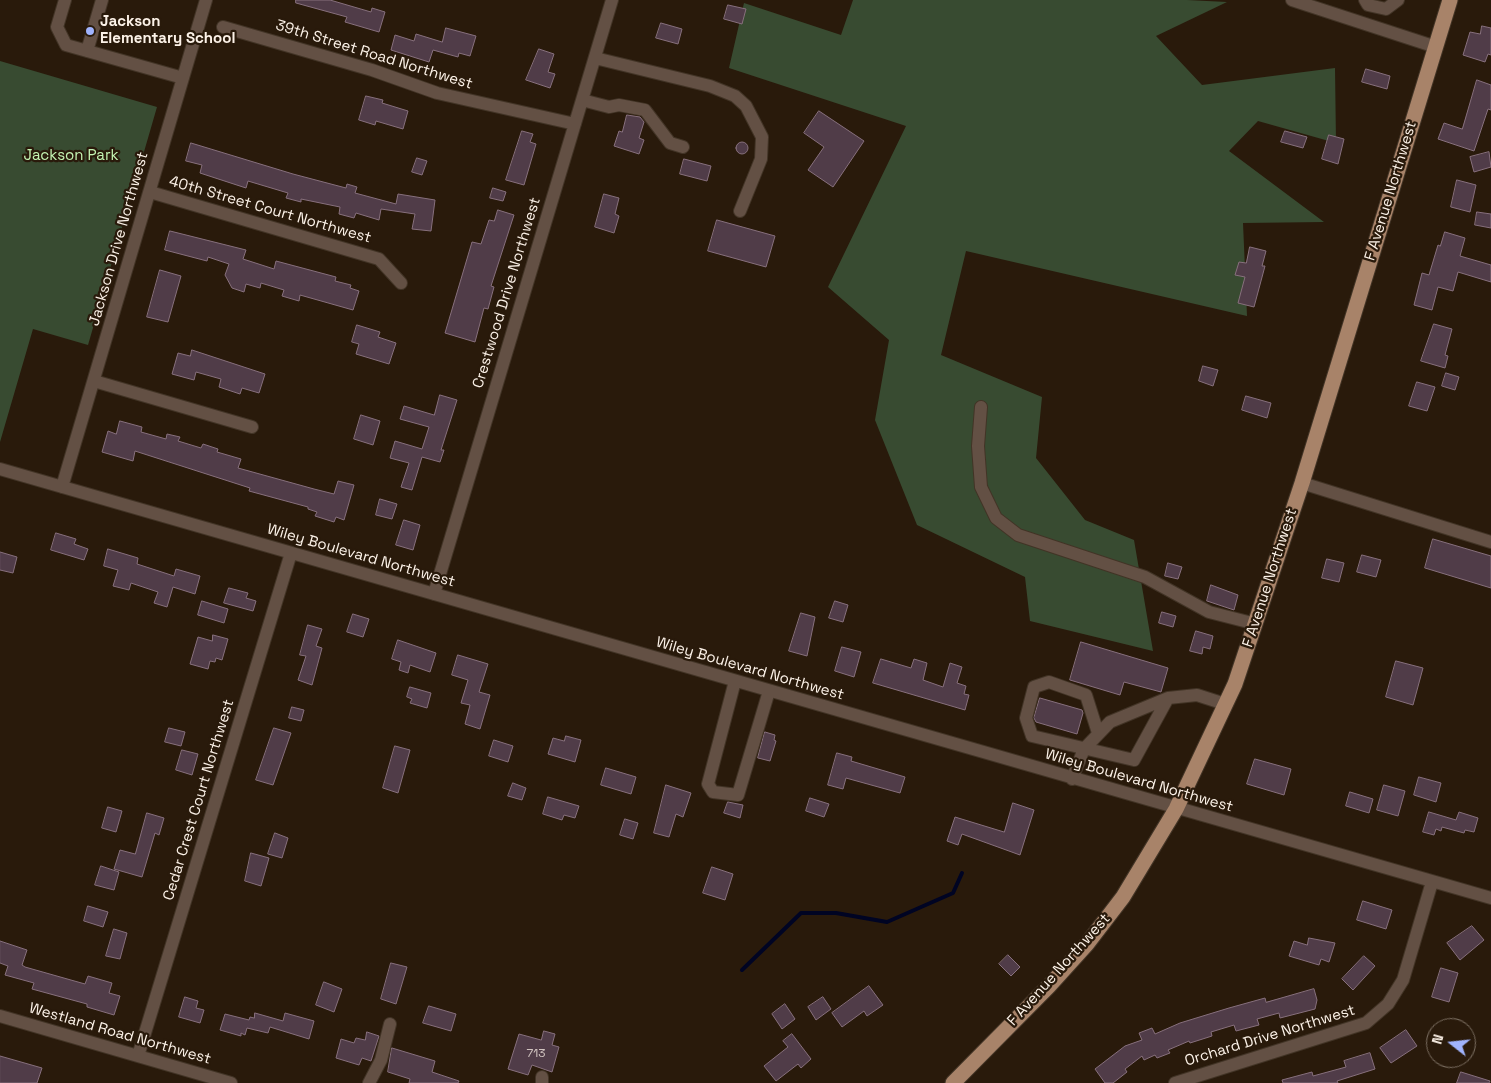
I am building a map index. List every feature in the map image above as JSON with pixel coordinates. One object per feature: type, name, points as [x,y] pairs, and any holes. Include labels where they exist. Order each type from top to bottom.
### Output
[{"type":"main road","name":"F Avenue Northwest","points":[[953,1083],[1049,986],[1087,944],[1123,897],[1176,809],[1225,704],[1256,624],[1302,483],[1450,0]]},
{"type":"street","points":[[65,0],[57,27],[66,45],[183,78]]},
{"type":"street","points":[[87,51],[102,0]]},
{"type":"street","name":"Jackson Drive Northwest","points":[[62,487],[206,0]]},
{"type":"street","name":"Crestwood Drive Northwest","points":[[434,594],[612,0]]},
{"type":"street","points":[[1292,0],[1436,47]]},
{"type":"street","points":[[1365,0],[1368,5],[1386,9],[1398,0]]},
{"type":"street","name":"39th Street Road Northwest","points":[[223,27],[372,70],[437,93],[575,124]]},
{"type":"street","points":[[595,58],[710,86],[735,96],[746,106],[762,137],[761,159],[740,212]]},
{"type":"street","points":[[582,100],[609,108],[619,105],[645,110],[670,143],[683,147]]},
{"type":"street","name":"40th Street Court Northwest","points":[[150,192],[379,259],[401,283]]},
{"type":"street","points":[[94,381],[252,427]]},
{"type":"street","points":[[981,407],[978,446],[981,487],[996,518],[1018,535],[1145,577],[1209,612],[1256,624]]},
{"type":"street","name":"Wiley Boulevard Northwest","points":[[0,469],[1176,809],[1491,898]]},
{"type":"street","points":[[1302,483],[1491,542]]},
{"type":"street","name":"Cedar Crest Court Northwest","points":[[138,1056],[291,553]]},
{"type":"street","points":[[735,681],[708,784],[713,792],[738,795],[768,691]]},
{"type":"street","points":[[1098,733],[1086,695],[1049,682],[1034,687],[1026,718],[1032,736],[1134,760],[1168,698]]},
{"type":"street","points":[[1072,779],[1084,749],[1110,722],[1168,698],[1197,695],[1225,704]]},
{"type":"street","name":"Orchard Drive Northwest","points":[[1175,1083],[1366,1023],[1388,1004],[1403,980],[1432,882]]},
{"type":"street","name":"Westland Road Northwest","points":[[0,1016],[231,1083]]},
{"type":"street","points":[[369,1083],[381,1060],[390,1024]]},
{"type":"green space","points":[[853,0],[1187,0],[1227,2],[1156,36],[1202,85],[1335,68],[1336,143],[1258,121],[1229,151],[1324,222],[1243,223],[1247,316],[966,251],[941,355],[1042,397],[1036,458],[1085,520],[1134,540],[1153,651],[1030,621],[1025,577],[917,525],[875,420],[889,340],[828,287],[906,126],[729,68],[744,3],[841,35]]},
{"type":"green space","name":"Jackson Park","points":[[0,61],[157,107],[88,345],[33,329],[0,442]]},
{"type":"building","points":[[296,0],[330,0],[371,12],[372,8],[385,12],[379,32],[345,22],[347,17],[296,3]]},
{"type":"building","points":[[728,5],[746,9],[742,24],[724,19]]},
{"type":"building","points":[[661,23],[682,29],[678,44],[656,38]]},
{"type":"building","points":[[1482,26],[1491,28],[1491,55],[1488,54],[1485,62],[1463,55],[1470,32],[1480,34]]},
{"type":"building","points":[[446,28],[476,36],[470,56],[459,53],[458,57],[433,50],[429,62],[391,50],[395,35],[414,41],[416,34],[442,42]]},
{"type":"building","points":[[539,49],[554,54],[548,72],[555,74],[550,88],[526,80]]},
{"type":"building","points":[[1366,69],[1390,76],[1387,89],[1362,82]]},
{"type":"building","points":[[1477,80],[1491,85],[1491,110],[1488,109],[1474,151],[1438,139],[1444,123],[1462,129]]},
{"type":"building","points":[[366,96],[383,100],[382,103],[408,111],[403,129],[376,121],[375,125],[359,120]]},
{"type":"building","points":[[819,111],[864,141],[833,187],[808,170],[824,147],[804,133]]},
{"type":"building","points":[[627,115],[640,117],[644,122],[639,138],[644,140],[639,154],[614,146],[619,131],[622,132]]},
{"type":"building","points":[[522,131],[533,134],[530,142],[536,144],[524,185],[506,180]]},
{"type":"building","points":[[1285,131],[1307,137],[1303,148],[1281,142]]},
{"type":"building","points":[[1329,135],[1344,139],[1338,164],[1322,159]]},
{"type":"building","points":[[744,142],[747,143],[747,153],[740,154],[737,153],[736,146],[737,143]]},
{"type":"building","points":[[191,143],[346,188],[347,184],[357,187],[355,193],[396,204],[398,194],[435,200],[431,231],[412,229],[415,214],[381,209],[379,220],[356,213],[354,218],[339,214],[340,207],[301,199],[301,202],[286,198],[288,193],[248,181],[246,188],[200,173],[202,165],[186,161]]},
{"type":"building","points":[[1489,152],[1491,167],[1474,172],[1470,157]]},
{"type":"building","points":[[417,158],[427,161],[422,175],[412,172]]},
{"type":"building","points":[[684,159],[711,166],[707,181],[680,174]]},
{"type":"building","points":[[1457,180],[1476,185],[1470,212],[1451,207]]},
{"type":"building","points":[[493,188],[506,192],[503,201],[490,198]]},
{"type":"building","points":[[604,194],[619,198],[615,214],[619,216],[614,233],[595,227]]},
{"type":"building","points":[[498,210],[514,215],[491,286],[494,287],[488,309],[484,308],[475,342],[445,333],[472,242],[481,244],[489,220],[494,221]]},
{"type":"building","points":[[1477,212],[1491,214],[1491,228],[1475,225]]},
{"type":"building","points":[[717,220],[775,236],[766,267],[708,251]]},
{"type":"building","points":[[170,231],[246,250],[243,259],[274,269],[276,261],[336,277],[335,281],[351,285],[350,288],[359,291],[353,310],[300,295],[299,301],[282,296],[284,290],[261,283],[260,288],[246,284],[244,292],[232,288],[225,275],[229,264],[208,257],[207,261],[165,250]]},
{"type":"building","points":[[1445,232],[1465,238],[1460,256],[1491,265],[1491,282],[1458,272],[1453,291],[1438,287],[1432,310],[1414,305],[1422,273],[1429,275],[1438,245],[1440,246]]},
{"type":"building","points":[[1250,247],[1266,251],[1262,266],[1265,266],[1254,307],[1238,303],[1245,277],[1235,275],[1239,262],[1246,263]]},
{"type":"building","points":[[160,270],[181,276],[168,322],[147,317]]},
{"type":"building","points":[[1434,324],[1452,329],[1445,355],[1448,356],[1445,368],[1421,361]]},
{"type":"building","points":[[357,325],[380,332],[378,337],[396,343],[389,364],[356,354],[359,344],[352,342]]},
{"type":"building","points":[[192,350],[265,374],[259,393],[242,388],[240,394],[219,387],[221,379],[196,372],[194,380],[172,374],[178,353],[190,356]]},
{"type":"building","points":[[1203,366],[1218,370],[1213,386],[1199,381]]},
{"type":"building","points":[[1446,373],[1459,377],[1455,390],[1442,386]]},
{"type":"building","points":[[1417,382],[1435,387],[1427,411],[1409,406]]},
{"type":"building","points":[[440,395],[457,400],[441,450],[444,450],[440,462],[422,457],[412,490],[401,487],[409,463],[390,458],[395,441],[422,449],[429,427],[400,419],[404,406],[434,415]]},
{"type":"building","points":[[1246,396],[1271,403],[1267,418],[1242,410]]},
{"type":"building","points":[[361,415],[380,421],[373,445],[354,439]]},
{"type":"building","points":[[120,421],[142,427],[141,432],[166,439],[167,434],[180,437],[178,441],[201,448],[203,444],[218,449],[217,452],[241,459],[238,468],[314,489],[334,494],[338,481],[354,485],[344,520],[336,517],[334,522],[315,516],[317,512],[308,509],[308,507],[249,491],[250,488],[135,451],[133,461],[102,452],[108,431],[116,434]]},
{"type":"building","points":[[380,499],[397,504],[392,519],[376,515]]},
{"type":"building","points":[[404,520],[420,525],[413,550],[396,545]]},
{"type":"building","points":[[56,533],[76,539],[74,544],[88,549],[84,560],[51,550]]},
{"type":"building","points":[[1433,539],[1491,556],[1491,588],[1425,568]]},
{"type":"building","points":[[108,549],[138,558],[137,564],[174,576],[176,569],[200,576],[195,594],[173,587],[167,607],[154,603],[158,592],[131,583],[129,590],[113,586],[118,570],[104,566]]},
{"type":"building","points":[[0,552],[17,557],[13,573],[0,570]]},
{"type":"building","points":[[1362,555],[1381,560],[1376,577],[1357,572]]},
{"type":"building","points":[[1327,559],[1344,563],[1339,582],[1322,578]]},
{"type":"building","points":[[1168,563],[1182,567],[1178,579],[1165,576]]},
{"type":"building","points":[[1211,585],[1238,595],[1234,610],[1207,601]]},
{"type":"building","points":[[229,588],[248,593],[246,598],[256,601],[253,611],[224,603]]},
{"type":"building","points":[[202,601],[228,609],[224,623],[198,615]]},
{"type":"building","points":[[835,601],[848,605],[843,622],[829,618]]},
{"type":"building","points":[[1162,612],[1176,616],[1173,627],[1159,623]]},
{"type":"building","points":[[801,613],[815,617],[807,656],[789,651]]},
{"type":"building","points":[[353,614],[369,619],[363,637],[347,632]]},
{"type":"building","points":[[308,625],[322,629],[316,646],[322,648],[312,685],[298,680],[306,656],[300,655]]},
{"type":"building","points":[[1196,631],[1213,636],[1210,649],[1203,647],[1202,654],[1190,651]]},
{"type":"building","points":[[213,635],[228,639],[222,660],[216,658],[215,662],[210,661],[208,669],[190,664],[198,637],[212,641]]},
{"type":"building","points":[[398,640],[436,653],[430,672],[410,665],[408,673],[399,670],[401,662],[392,659]]},
{"type":"building","points":[[1081,642],[1168,668],[1161,692],[1124,682],[1120,695],[1070,680]]},
{"type":"building","points":[[842,647],[861,652],[854,677],[835,671]]},
{"type":"building","points":[[458,655],[488,664],[479,692],[490,695],[480,729],[465,724],[470,705],[461,703],[468,680],[452,675]]},
{"type":"building","points":[[881,659],[911,668],[914,659],[927,663],[923,680],[943,687],[950,663],[962,667],[957,683],[966,686],[964,694],[969,695],[965,710],[873,683]]},
{"type":"building","points":[[1396,661],[1423,668],[1413,705],[1386,697]]},
{"type":"building","points":[[410,687],[431,693],[427,708],[410,703],[412,699],[407,697]]},
{"type":"building","points":[[1040,698],[1082,710],[1083,713],[1077,734],[1036,722],[1034,718]]},
{"type":"building","points":[[292,707],[304,710],[301,721],[289,718]]},
{"type":"building","points":[[169,728],[185,732],[181,746],[165,742]]},
{"type":"building","points":[[274,728],[291,733],[273,785],[256,780]]},
{"type":"building","points":[[765,732],[775,735],[774,740],[776,741],[770,761],[758,758]]},
{"type":"building","points":[[566,736],[581,740],[575,762],[548,754],[553,738],[564,741]]},
{"type":"building","points":[[494,740],[513,746],[508,762],[489,756]]},
{"type":"building","points":[[395,746],[410,750],[398,793],[383,788]]},
{"type":"building","points":[[182,750],[198,754],[192,775],[176,770]]},
{"type":"building","points":[[837,753],[852,757],[851,761],[905,777],[900,793],[846,778],[843,789],[828,785]]},
{"type":"building","points":[[1255,759],[1291,769],[1284,795],[1247,784]]},
{"type":"building","points":[[606,768],[636,777],[631,794],[601,785]]},
{"type":"building","points":[[1419,777],[1441,783],[1436,802],[1414,795]]},
{"type":"building","points":[[513,783],[526,788],[522,800],[508,796]]},
{"type":"building","points":[[666,785],[691,793],[683,817],[676,814],[669,837],[654,833]]},
{"type":"building","points":[[1384,785],[1405,791],[1398,816],[1377,810]]},
{"type":"building","points":[[1350,792],[1373,799],[1369,813],[1346,806]]},
{"type":"building","points":[[548,797],[579,806],[575,818],[564,815],[562,820],[543,814]]},
{"type":"building","points":[[810,798],[829,804],[824,817],[806,811]]},
{"type":"building","points":[[728,802],[743,805],[740,818],[724,813]]},
{"type":"building","points":[[1013,803],[1034,810],[1020,855],[962,834],[958,845],[947,841],[955,817],[1004,832]]},
{"type":"building","points":[[108,807],[122,811],[116,832],[102,828]]},
{"type":"building","points":[[1429,812],[1456,820],[1459,812],[1478,818],[1474,832],[1465,830],[1464,833],[1442,827],[1441,831],[1436,829],[1434,835],[1423,832]]},
{"type":"building","points":[[147,813],[164,818],[159,835],[155,833],[142,877],[114,869],[120,850],[135,854]]},
{"type":"building","points":[[625,819],[638,823],[633,839],[620,835]]},
{"type":"building","points":[[275,833],[288,838],[282,858],[268,854]]},
{"type":"building","points":[[251,853],[269,858],[261,886],[245,881]]},
{"type":"building","points":[[101,866],[119,872],[114,890],[95,885]]},
{"type":"building","points":[[712,867],[733,874],[725,900],[703,893]]},
{"type":"building","points":[[1363,901],[1392,910],[1386,929],[1357,920]]},
{"type":"building","points":[[88,906],[108,912],[103,927],[84,921]]},
{"type":"building","points":[[1472,926],[1484,940],[1460,960],[1447,943]]},
{"type":"building","points":[[114,929],[127,933],[120,959],[106,956]]},
{"type":"building","points":[[1309,938],[1335,943],[1329,962],[1321,959],[1319,965],[1289,956],[1294,941],[1307,945]]},
{"type":"building","points":[[0,941],[27,950],[22,965],[25,967],[85,984],[88,976],[112,983],[109,993],[120,996],[114,1015],[87,1007],[87,1004],[32,989],[34,983],[5,975],[8,966],[0,963]]},
{"type":"building","points":[[1008,955],[1020,967],[1011,976],[999,964]]},
{"type":"building","points":[[1364,956],[1375,966],[1353,990],[1342,979]]},
{"type":"building","points":[[391,963],[407,967],[396,1004],[381,999]]},
{"type":"building","points":[[1441,968],[1458,973],[1449,1002],[1432,997]]},
{"type":"building","points":[[324,982],[342,989],[334,1012],[316,1005]]},
{"type":"building","points":[[869,986],[883,1005],[867,1016],[864,1011],[842,1027],[832,1013]]},
{"type":"building","points":[[1314,989],[1317,1000],[1315,1009],[1280,1018],[1279,1013],[1257,1019],[1259,1025],[1236,1031],[1234,1025],[1211,1032],[1212,1036],[1190,1043],[1189,1041],[1168,1050],[1170,1053],[1157,1058],[1155,1055],[1144,1060],[1142,1056],[1125,1069],[1127,1072],[1113,1083],[1105,1083],[1095,1069],[1125,1046],[1142,1040],[1139,1033],[1152,1028],[1155,1034],[1180,1023],[1229,1008],[1265,998],[1266,1002]]},
{"type":"building","points":[[185,997],[198,1001],[196,1008],[204,1010],[200,1023],[179,1017]]},
{"type":"building","points":[[823,997],[831,1009],[816,1020],[808,1007]]},
{"type":"building","points":[[785,1004],[795,1019],[782,1029],[772,1014]]},
{"type":"building","points":[[429,1006],[456,1014],[451,1031],[423,1023]]},
{"type":"building","points":[[255,1013],[283,1021],[285,1013],[314,1021],[309,1039],[270,1027],[268,1033],[247,1028],[245,1035],[241,1033],[241,1036],[220,1030],[225,1014],[249,1020],[250,1017],[254,1018]]},
{"type":"building","points":[[1406,1030],[1417,1046],[1391,1063],[1380,1048]]},
{"type":"building","points":[[544,1031],[555,1034],[552,1045],[559,1047],[552,1072],[532,1065],[528,1075],[508,1069],[519,1034],[541,1040]]},
{"type":"building","points":[[367,1032],[379,1036],[371,1061],[362,1058],[359,1065],[336,1058],[341,1039],[354,1043],[356,1038],[365,1040]]},
{"type":"building","points":[[792,1034],[811,1059],[801,1068],[798,1064],[776,1081],[764,1066],[788,1047],[783,1041]]},
{"type":"building","points":[[392,1048],[435,1061],[432,1072],[459,1081],[458,1083],[409,1083],[410,1079],[388,1072]]},
{"type":"building","points":[[1370,1053],[1375,1069],[1337,1081],[1338,1083],[1283,1083],[1282,1080],[1312,1072],[1313,1076],[1346,1067],[1344,1061]]},
{"type":"building","points":[[0,1056],[42,1068],[37,1083],[0,1083]]},
{"type":"building","points":[[1461,1072],[1490,1081],[1489,1083],[1457,1083]]},
{"type":"waterway","points":[[742,970],[801,913],[836,913],[887,922],[953,893],[962,873]]},
{"type":"place","name":"Jackson Elementary School","points":[[90,31]]}]
